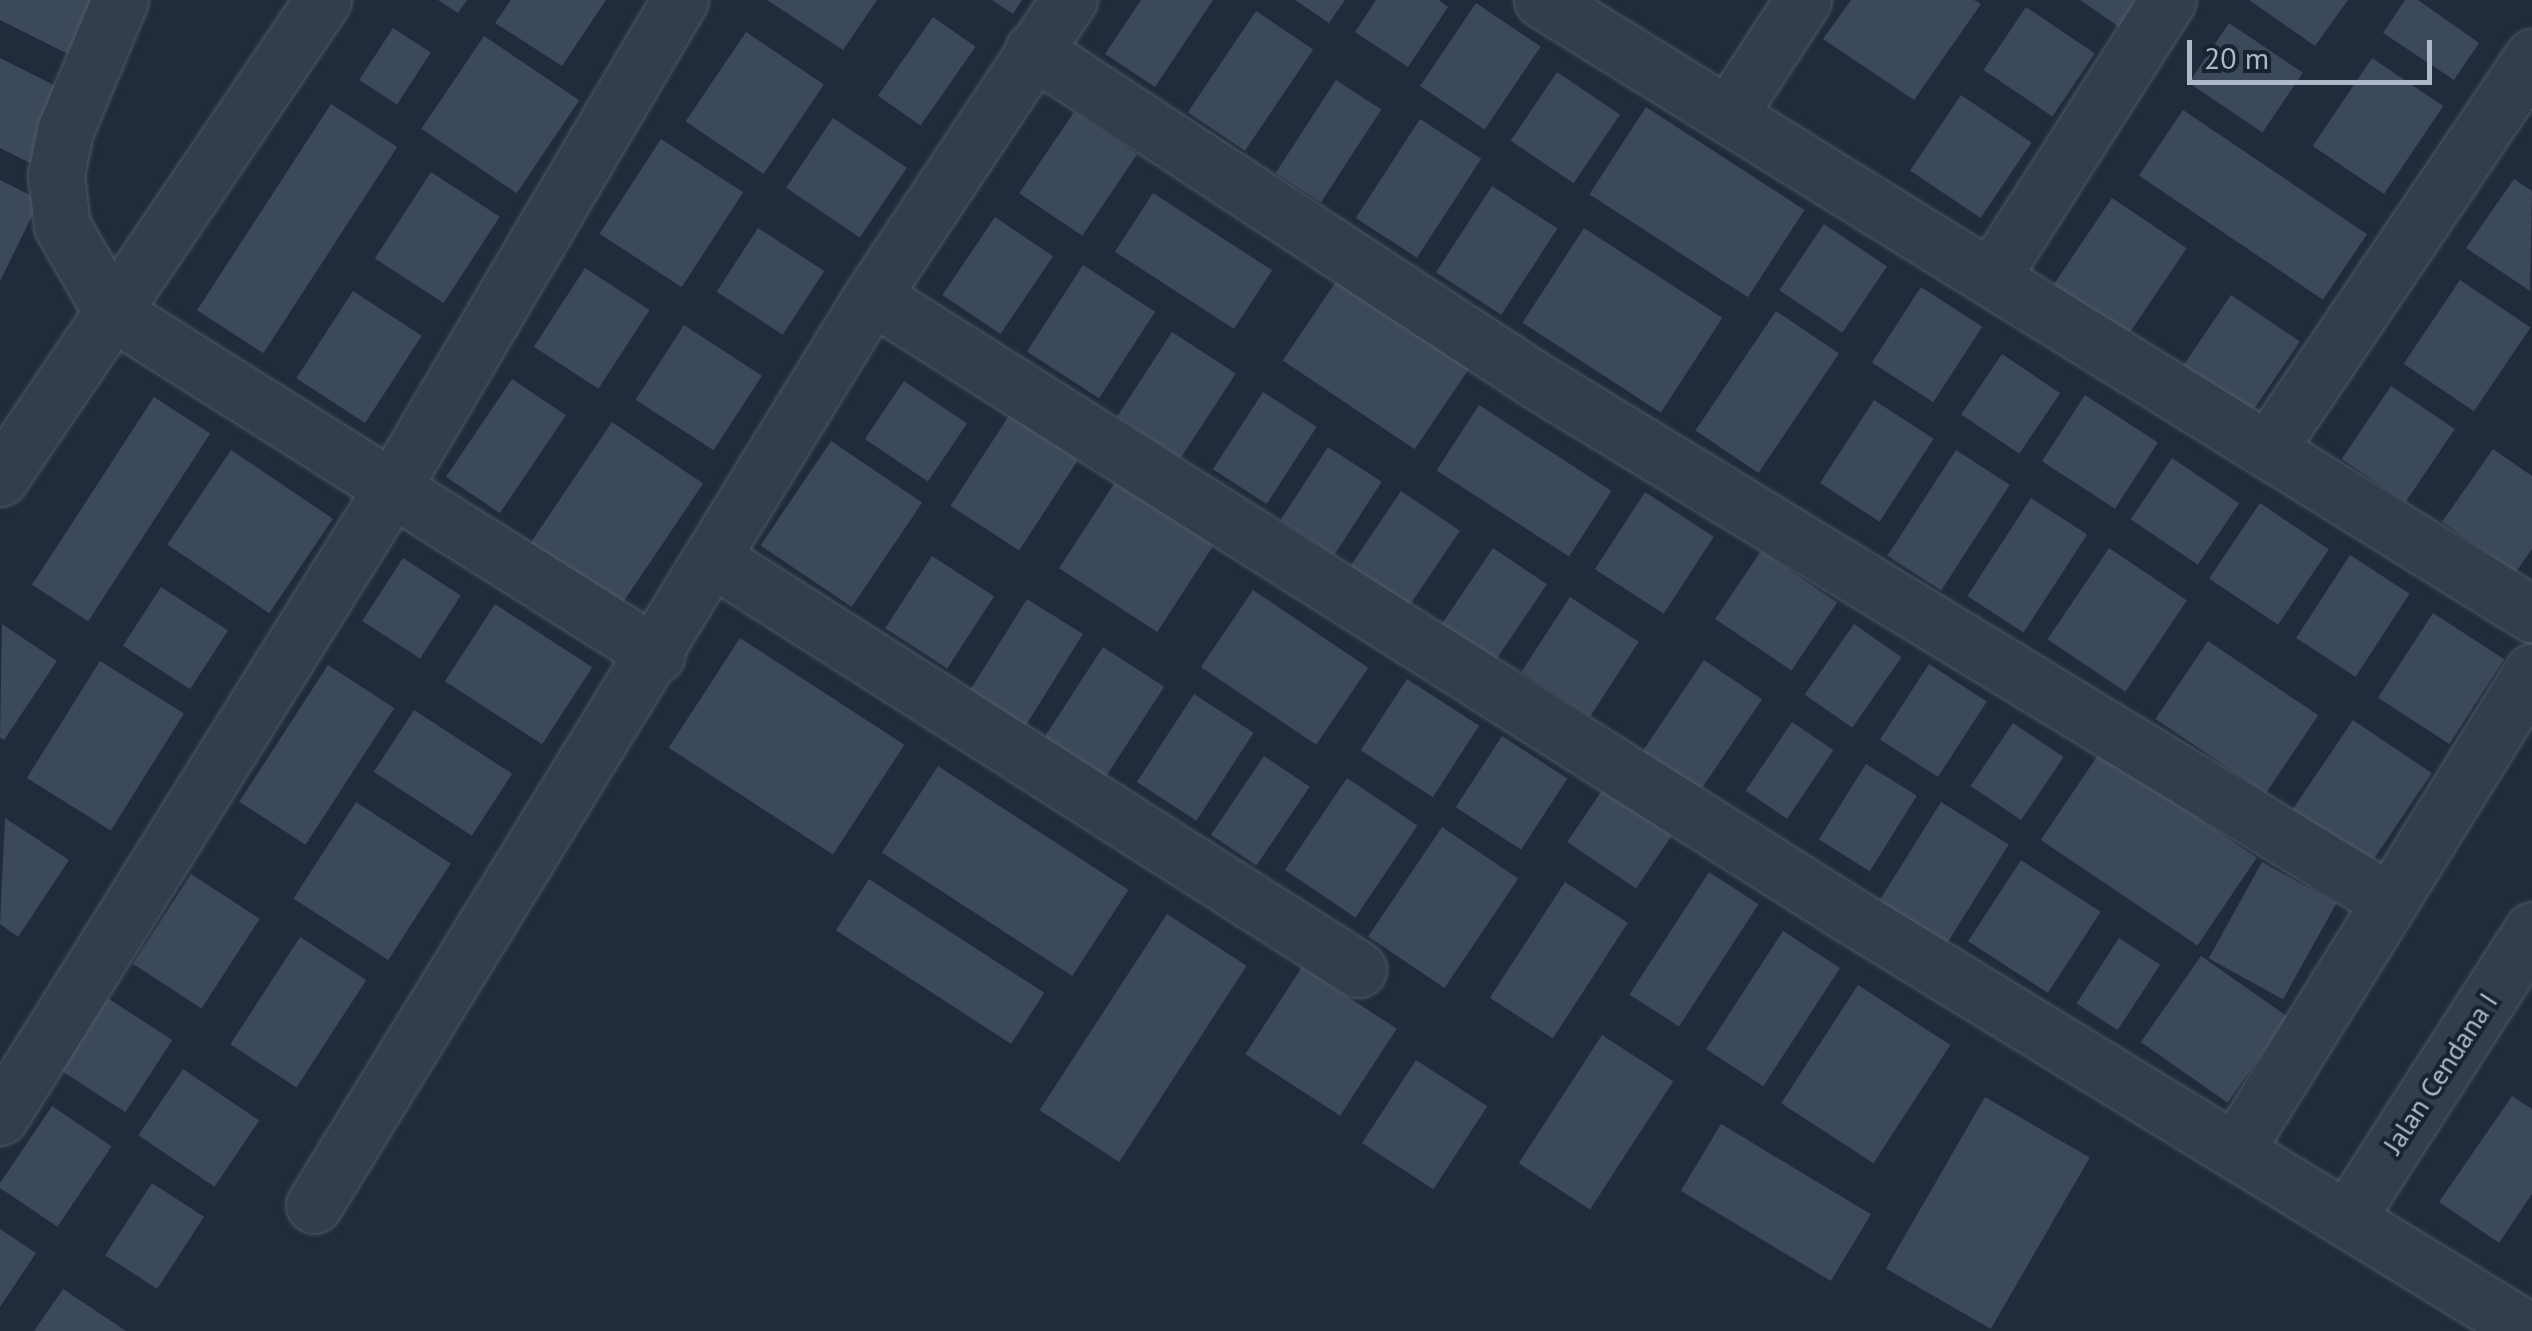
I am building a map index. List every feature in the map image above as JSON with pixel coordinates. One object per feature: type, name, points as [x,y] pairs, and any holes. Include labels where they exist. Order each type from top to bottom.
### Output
[{"type":"street","points":[[120,0],[65,131],[56,175],[62,226],[111,311],[658,655]]},
{"type":"street","points":[[0,478],[323,0]]},
{"type":"street","points":[[0,1117],[391,490],[680,0]]},
{"type":"street","points":[[314,1205],[658,655],[712,558],[872,296],[1070,0]]},
{"type":"street","points":[[1542,0],[1730,112],[2532,614]]},
{"type":"street","points":[[1730,112],[1803,0]]},
{"type":"street","points":[[1992,276],[2168,0]]},
{"type":"street","points":[[1033,50],[1537,381],[2389,902]]},
{"type":"street","points":[[2268,449],[2532,57]]},
{"type":"street","points":[[872,296],[1850,915],[2348,1217],[2528,1331]]},
{"type":"street","points":[[712,558],[1358,969]]},
{"type":"street","points":[[2235,1151],[2532,672]]},
{"type":"street","name":"Jalan Cendana I","points":[[2348,1217],[2532,930]]},
{"type":"building","points":[[0,0],[106,0],[76,58],[0,20]]},
{"type":"building","points":[[438,0],[467,0],[458,13]]},
{"type":"building","points":[[511,0],[606,0],[562,66],[495,23]]},
{"type":"building","points":[[767,0],[877,0],[843,50]]},
{"type":"building","points":[[992,0],[1022,0],[1013,14]]},
{"type":"building","points":[[1141,0],[1213,0],[1155,87],[1105,54]]},
{"type":"building","points":[[1295,0],[1345,0],[1329,23]]},
{"type":"building","points":[[1376,0],[1439,0],[1448,7],[1408,67],[1355,32]]},
{"type":"building","points":[[1851,0],[1974,0],[1981,4],[1914,100],[1823,39]]},
{"type":"building","points":[[2080,0],[2137,0],[2119,27]]},
{"type":"building","points":[[2249,0],[2348,0],[2315,46]]},
{"type":"building","points":[[2405,0],[2418,0],[2479,43],[2454,80],[2383,33]]},
{"type":"building","points":[[1476,3],[1541,47],[1485,130],[1420,86]]},
{"type":"building","points":[[2026,7],[2095,53],[2052,116],[1984,70]]},
{"type":"building","points":[[1256,11],[1313,50],[1245,151],[1188,112]]},
{"type":"building","points":[[933,17],[976,47],[921,125],[878,96]]},
{"type":"building","points":[[2229,23],[2303,73],[2263,132],[2189,83]]},
{"type":"building","points":[[393,28],[431,53],[397,105],[359,80]]},
{"type":"building","points":[[746,32],[824,85],[764,174],[686,122]]},
{"type":"building","points":[[484,36],[579,100],[517,193],[421,129]]},
{"type":"building","points":[[0,58],[68,92],[32,164],[0,148]]},
{"type":"building","points":[[2372,58],[2443,106],[2384,194],[2313,146]]},
{"type":"building","points":[[1557,72],[1620,114],[1574,183],[1511,141]]},
{"type":"building","points":[[1336,80],[1381,109],[1321,203],[1276,173]]},
{"type":"building","points":[[1961,95],[2031,143],[1981,218],[1910,170]]},
{"type":"building","points":[[331,104],[397,147],[263,353],[197,310]]},
{"type":"building","points":[[1646,107],[1805,210],[1748,297],[1589,194]]},
{"type":"building","points":[[2183,110],[2367,234],[2323,300],[2139,175]]},
{"type":"building","points":[[1074,112],[1137,154],[1082,236],[1019,193]]},
{"type":"building","points":[[833,118],[907,168],[860,237],[786,188]]},
{"type":"building","points":[[1420,119],[1481,159],[1417,258],[1356,218]]},
{"type":"building","points":[[661,139],[743,192],[682,287],[599,234]]},
{"type":"building","points":[[431,172],[500,217],[444,303],[375,258]]},
{"type":"building","points":[[2514,179],[2532,191],[2530,291],[2466,248]]},
{"type":"building","points":[[0,180],[40,200],[0,281]]},
{"type":"building","points":[[1492,186],[1557,228],[1501,315],[1436,272]]},
{"type":"building","points":[[1153,193],[1272,270],[1234,329],[1115,252]]},
{"type":"building","points":[[2112,198],[2187,248],[2125,340],[2050,290]]},
{"type":"building","points":[[995,217],[1053,256],[1000,334],[942,295]]},
{"type":"building","points":[[1824,224],[1887,266],[1842,333],[1779,290]]},
{"type":"building","points":[[758,228],[824,271],[783,335],[717,292]]},
{"type":"building","points":[[1584,228],[1722,318],[1661,413],[1522,323]]},
{"type":"building","points":[[1083,265],[1155,312],[1099,398],[1027,351]]},
{"type":"building","points":[[585,268],[650,310],[598,389],[534,347]]},
{"type":"building","points":[[1337,280],[1469,369],[1415,449],[1283,360]]},
{"type":"building","points":[[2460,280],[2530,328],[2474,411],[2404,364]]},
{"type":"building","points":[[1921,287],[1982,327],[1933,402],[1872,362]]},
{"type":"building","points":[[353,291],[422,336],[365,423],[296,378]]},
{"type":"building","points":[[2231,295],[2300,341],[2251,414],[2182,368]]},
{"type":"building","points":[[1776,311],[1839,353],[1758,473],[1695,430]]},
{"type":"building","points":[[684,325],[762,376],[714,450],[636,400]]},
{"type":"building","points":[[1172,332],[1236,373],[1181,458],[1117,417]]},
{"type":"building","points":[[2002,354],[2060,393],[2019,454],[1961,415]]},
{"type":"building","points":[[512,379],[566,415],[500,513],[446,477]]},
{"type":"building","points":[[904,381],[967,423],[928,482],[865,439]]},
{"type":"building","points":[[2391,386],[2455,429],[2406,502],[2342,459]]},
{"type":"building","points":[[1263,392],[1317,427],[1267,504],[1213,469]]},
{"type":"building","points":[[2085,395],[2158,442],[2115,509],[2042,461]]},
{"type":"building","points":[[154,397],[210,433],[88,621],[32,585]]},
{"type":"building","points":[[1874,400],[1934,439],[1880,522],[1820,483]]},
{"type":"building","points":[[1479,405],[1612,491],[1569,556],[1437,470]]},
{"type":"building","points":[[1012,411],[1081,456],[1019,550],[950,506]]},
{"type":"building","points":[[612,422],[703,484],[620,606],[529,545]]},
{"type":"building","points":[[831,441],[922,503],[852,607],[761,545]]},
{"type":"building","points":[[1328,447],[1382,482],[1334,555],[1281,520]]},
{"type":"building","points":[[2493,449],[2532,476],[2532,549],[2516,572],[2442,522]]},
{"type":"building","points":[[231,450],[333,519],[269,613],[167,545]]},
{"type":"building","points":[[1956,450],[2010,485],[1941,591],[1887,556]]},
{"type":"building","points":[[2172,458],[2239,503],[2198,565],[2131,519]]},
{"type":"building","points":[[1119,476],[1217,540],[1157,632],[1059,568]]},
{"type":"building","points":[[1401,491],[1460,531],[1409,606],[1350,566]]},
{"type":"building","points":[[1645,492],[1714,537],[1664,614],[1595,569]]},
{"type":"building","points":[[2031,498],[2087,534],[2023,633],[1967,596]]},
{"type":"building","points":[[2260,503],[2329,549],[2278,625],[2209,578]]},
{"type":"building","points":[[1493,548],[1547,584],[1494,662],[1440,626]]},
{"type":"building","points":[[2109,548],[2187,601],[2125,692],[2047,639]]},
{"type":"building","points":[[1761,551],[1837,602],[1791,670],[1715,619]]},
{"type":"building","points":[[2350,555],[2410,594],[2356,677],[2296,638]]},
{"type":"building","points":[[932,556],[994,596],[947,668],[885,628]]},
{"type":"building","points":[[403,558],[461,596],[420,658],[362,621]]},
{"type":"building","points":[[161,587],[228,631],[190,689],[123,646]]},
{"type":"building","points":[[1253,590],[1368,668],[1316,745],[1201,667]]},
{"type":"building","points":[[1570,597],[1639,642],[1590,716],[1522,672]]},
{"type":"building","points":[[1027,599],[1083,634],[1023,730],[967,695]]},
{"type":"building","points":[[495,604],[592,667],[542,744],[445,681]]},
{"type":"building","points":[[2433,613],[2504,659],[2449,744],[2378,698]]},
{"type":"building","points":[[2,624],[57,661],[4,740],[0,738]]},
{"type":"building","points":[[1854,624],[1902,657],[1852,728],[1805,694]]},
{"type":"building","points":[[740,638],[904,745],[833,855],[669,748]]},
{"type":"building","points":[[2208,641],[2318,715],[2266,793],[2155,719]]},
{"type":"building","points":[[1103,647],[1164,687],[1102,782],[1041,743]]},
{"type":"building","points":[[1704,660],[1762,699],[1701,790],[1642,751]]},
{"type":"building","points":[[100,661],[184,713],[111,830],[27,778]]},
{"type":"building","points":[[1929,664],[1987,702],[1938,777],[1880,739]]},
{"type":"building","points":[[328,665],[394,708],[305,845],[239,802]]},
{"type":"building","points":[[1407,679],[1479,726],[1433,797],[1361,750]]},
{"type":"building","points":[[1194,694],[1254,733],[1196,821],[1137,782]]},
{"type":"building","points":[[414,710],[512,774],[472,836],[374,772]]},
{"type":"building","points":[[2353,720],[2432,773],[2368,868],[2289,815]]},
{"type":"building","points":[[1792,722],[1833,750],[1787,819],[1746,791]]},
{"type":"building","points":[[2013,723],[2064,757],[2021,820],[1971,786]]},
{"type":"building","points":[[1502,736],[1567,778],[1521,850],[1456,807]]},
{"type":"building","points":[[2100,752],[2257,858],[2197,946],[2041,840]]},
{"type":"building","points":[[1264,756],[1310,787],[1256,866],[1211,835]]},
{"type":"building","points":[[1866,764],[1917,796],[1870,871],[1819,839]]},
{"type":"building","points":[[938,766],[1128,890],[1072,976],[882,852]]},
{"type":"building","points":[[1347,778],[1417,826],[1355,918],[1285,870]]},
{"type":"building","points":[[1603,789],[1672,835],[1636,888],[1567,842]]},
{"type":"building","points":[[356,802],[451,864],[388,960],[293,898]]},
{"type":"building","points":[[1941,802],[2009,844],[1946,945],[1878,903]]},
{"type":"building","points":[[5,818],[69,860],[18,937],[0,924]]},
{"type":"building","points":[[1442,827],[1518,878],[1444,988],[1368,936]]},
{"type":"building","points":[[2021,860],[2101,912],[2048,993],[1968,941]]},
{"type":"building","points":[[2262,862],[2336,903],[2283,999],[2209,958]]},
{"type":"building","points":[[1709,872],[1758,904],[1679,1027],[1629,994]]},
{"type":"building","points":[[191,874],[260,919],[201,1008],[133,964]]},
{"type":"building","points":[[869,879],[1044,993],[1011,1044],[836,930]]},
{"type":"building","points":[[1565,882],[1628,923],[1553,1039],[1490,998]]},
{"type":"building","points":[[1167,914],[1247,966],[1119,1162],[1040,1110]]},
{"type":"building","points":[[1783,931],[1840,968],[1763,1086],[1706,1049]]},
{"type":"building","points":[[300,937],[366,980],[297,1087],[230,1044]]},
{"type":"building","points":[[2119,938],[2160,965],[2118,1030],[2077,1003]]},
{"type":"building","points":[[2201,956],[2288,1017],[2228,1103],[2141,1042]]},
{"type":"building","points":[[1302,967],[1397,1029],[1340,1116],[1245,1054]]},
{"type":"building","points":[[1858,985],[1950,1045],[1873,1163],[1781,1103]]},
{"type":"building","points":[[106,997],[172,1040],[125,1112],[59,1069]]},
{"type":"building","points":[[1602,1035],[1673,1081],[1590,1210],[1519,1163]]},
{"type":"building","points":[[1416,1060],[1487,1106],[1433,1189],[1362,1143]]},
{"type":"building","points":[[183,1069],[259,1120],[215,1187],[138,1135]]},
{"type":"building","points":[[2512,1096],[2532,1109],[2532,1194],[2499,1243],[2439,1202]]},
{"type":"building","points":[[1985,1097],[2090,1158],[1991,1329],[1886,1268]]},
{"type":"building","points":[[52,1106],[112,1146],[57,1227],[0,1188]]},
{"type":"building","points":[[1721,1124],[1871,1214],[1831,1281],[1681,1191]]},
{"type":"building","points":[[152,1183],[204,1217],[157,1289],[105,1255]]},
{"type":"building","points":[[0,1229],[36,1253],[0,1307]]},
{"type":"building","points":[[63,1289],[126,1331],[34,1331]]}]
